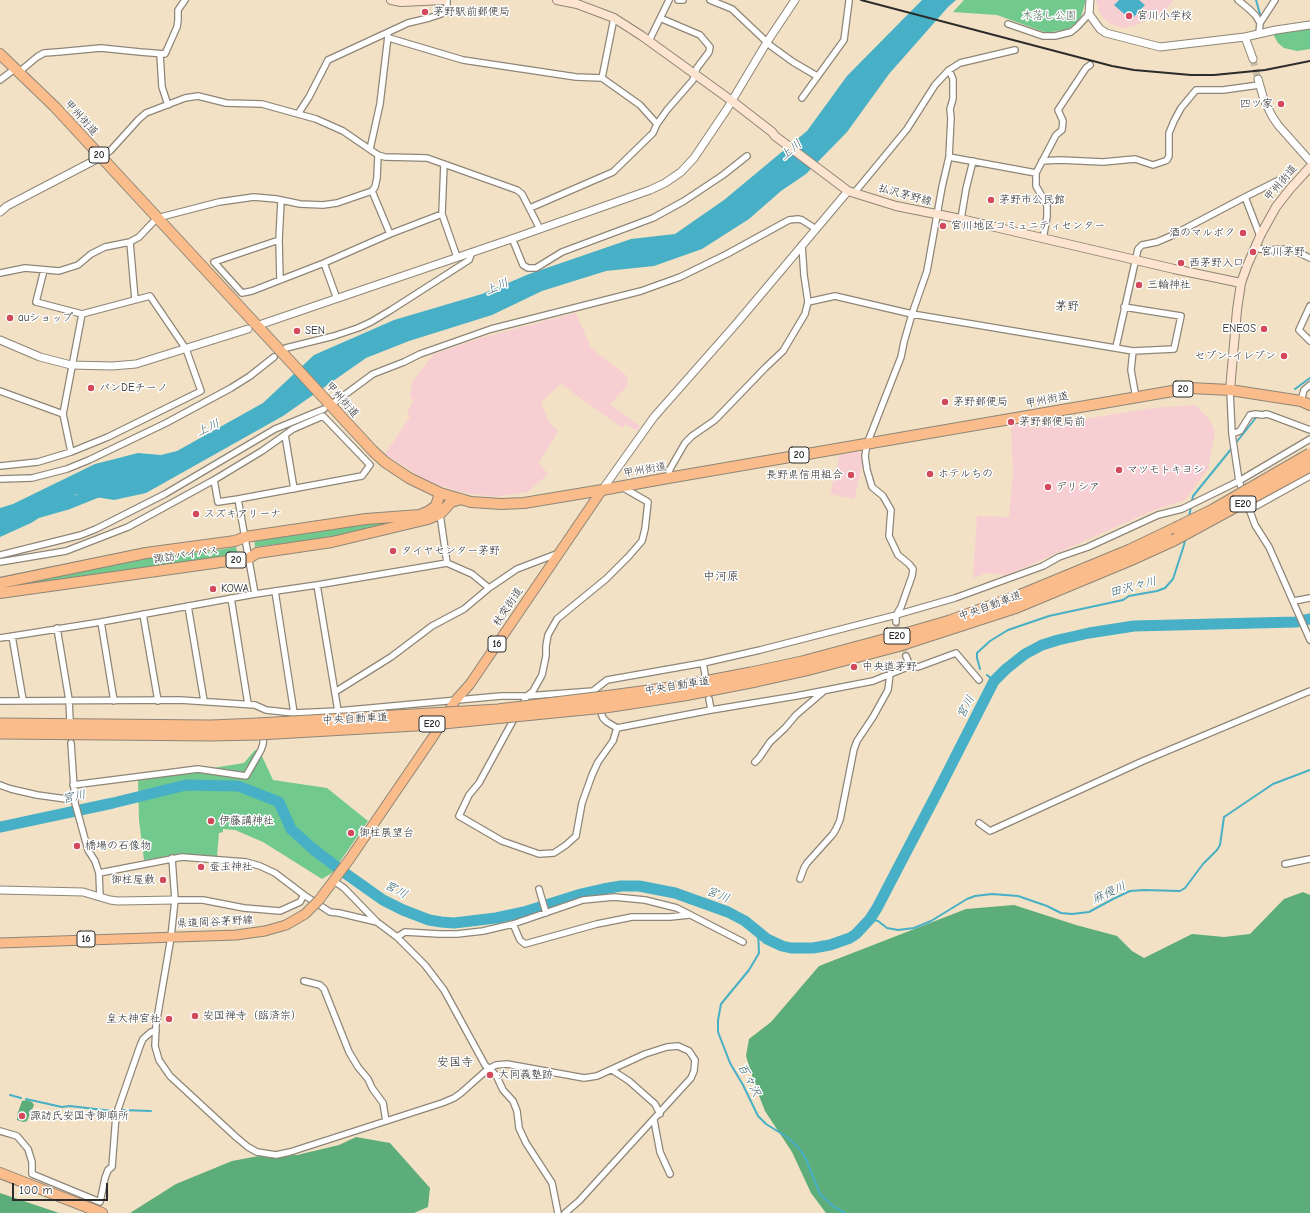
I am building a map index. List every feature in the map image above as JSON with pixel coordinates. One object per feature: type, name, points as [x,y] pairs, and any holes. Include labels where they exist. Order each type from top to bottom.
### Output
[{"type":"highway","name":"甲州街道","points":[[0,54],[55,107],[360,438],[385,462],[409,478],[440,493],[461,499],[484,504],[524,503],[1190,388],[1230,390]]},
{"type":"highway","name":"20","points":[[1230,390],[1306,403]]},
{"type":"highway","name":"中央自動車道","points":[[605,702],[802,662],[950,621],[1021,595],[1130,550],[1220,506],[1310,454]]},
{"type":"highway","name":"中央自動車道","points":[[0,734],[211,735],[258,729],[684,695],[756,681],[812,669],[890,648],[1017,606],[1124,563],[1174,540],[1310,466]]},
{"type":"highway","name":"諏訪バイパス","points":[[0,583],[146,553],[236,541],[245,537],[366,519],[420,515],[436,506],[440,493]]},
{"type":"highway","name":"諏訪バイパス","points":[[0,593],[248,558],[257,553],[332,542],[418,522],[440,514],[451,502],[461,499]]},
{"type":"highway","name":"中央自動車道","points":[[0,724],[211,726],[258,729]]},
{"type":"highway","points":[[0,1173],[102,1213]]},
{"type":"main road","points":[[391,0],[401,2],[443,0]]},
{"type":"main road","name":"払沢茅野線","points":[[558,0],[577,4],[614,18],[649,41],[732,101],[772,132],[774,136],[851,191],[896,206],[961,218],[1043,239],[1241,283]]},
{"type":"main road","name":"甲州街道","points":[[1230,390],[1237,310],[1241,283],[1247,266],[1260,236],[1276,207],[1310,167]]},
{"type":"main road","name":"杖突街道","points":[[392,796],[433,737],[455,701],[470,684],[602,490]]},
{"type":"main road","name":"県道岡谷茅野線","points":[[0,942],[236,935],[265,931],[286,925],[304,914],[319,900],[349,860],[392,796]]},
{"type":"street","points":[[0,80],[44,54],[101,48],[165,54],[177,28],[178,10],[185,0]]},
{"type":"street","points":[[298,114],[309,97],[328,60],[388,35],[408,23],[441,14],[447,8],[447,0]]},
{"type":"street","points":[[649,41],[669,0]]},
{"type":"street","points":[[678,0],[683,0]]},
{"type":"street","points":[[710,0],[732,9],[767,42],[792,62],[817,76]]},
{"type":"street","points":[[262,324],[540,229],[650,190],[665,183],[681,172],[698,153],[795,0]]},
{"type":"street","points":[[1008,24],[1043,36],[1055,36],[1071,32],[1078,27],[1089,14],[1090,0]]},
{"type":"street","points":[[1238,0],[1249,8],[1260,23]]},
{"type":"street","points":[[1259,33],[1260,23],[1275,0]]},
{"type":"street","points":[[802,98],[844,40],[848,1]]},
{"type":"street","points":[[1089,14],[1096,25],[1106,32],[1160,47],[1245,37],[1259,33],[1310,25]]},
{"type":"street","points":[[602,78],[614,18]]},
{"type":"street","points":[[530,208],[613,172],[653,133],[656,124],[693,80],[697,68],[709,52],[710,47],[700,35],[660,18]]},
{"type":"street","points":[[388,35],[463,60],[576,77],[602,78],[640,105],[656,124]]},
{"type":"street","points":[[370,149],[380,104],[388,35]]},
{"type":"street","points":[[1245,37],[1253,59]]},
{"type":"street","points":[[602,490],[654,417],[816,229],[907,129],[935,85],[949,70],[960,63],[1015,50]]},
{"type":"street","points":[[160,54],[162,87],[168,105]]},
{"type":"street","points":[[1043,239],[1047,217],[1047,205],[1036,186],[1036,173],[1056,135],[1062,130],[1063,121],[1058,110],[1086,68],[1090,65]]},
{"type":"street","points":[[896,622],[896,615],[901,607],[913,569],[898,555],[889,536],[891,510],[883,496],[872,487],[865,456],[867,444],[901,357],[912,314],[927,271],[936,214],[949,157],[950,109],[953,79],[949,70]]},
{"type":"street","points":[[1042,161],[1060,160],[1104,162],[1135,159],[1153,165],[1165,162],[1169,156],[1169,133],[1174,121],[1181,108],[1196,90],[1223,90],[1259,82],[1264,100],[1272,116],[1278,125],[1310,161]]},
{"type":"street","points":[[0,212],[7,206],[110,151],[138,118],[146,113],[185,98],[198,96],[226,103],[262,104],[316,119],[343,131],[385,157],[426,158],[517,190],[522,194],[540,229]]},
{"type":"street","points":[[0,273],[25,268],[60,271],[78,266],[91,254],[105,248],[130,242],[139,237],[158,218],[219,202],[254,198],[276,199],[300,204],[323,205],[338,203],[372,191],[375,187],[377,178],[378,154]]},
{"type":"street","points":[[514,243],[523,264],[528,268],[536,268],[562,252],[654,218],[690,197],[723,175],[747,156]]},
{"type":"street","points":[[949,157],[1036,173]]},
{"type":"street","points":[[961,218],[966,189],[974,161]]},
{"type":"street","points":[[444,164],[442,214],[457,257]]},
{"type":"street","points":[[1116,347],[1138,249],[1142,245],[1157,242],[1171,236],[1281,179]]},
{"type":"street","points":[[372,191],[390,234]]},
{"type":"street","points":[[1245,197],[1260,236]]},
{"type":"street","points":[[280,280],[279,240],[281,201]]},
{"type":"street","points":[[279,240],[214,262],[242,293],[252,291],[442,214]]},
{"type":"street","points":[[0,555],[81,535],[96,529],[165,494],[275,429],[329,405],[373,374],[420,354],[491,329],[641,291],[680,277],[727,254],[789,220],[802,220],[816,229]]},
{"type":"street","points":[[130,242],[135,300]]},
{"type":"street","points":[[668,478],[670,469],[685,443],[692,436],[716,420],[783,351],[805,314],[808,302],[802,245]]},
{"type":"street","points":[[1255,248],[1266,250],[1291,249],[1310,258]]},
{"type":"street","points":[[286,348],[334,336],[358,328],[370,322],[469,260],[472,252]]},
{"type":"street","points":[[324,263],[337,299]]},
{"type":"street","points":[[0,466],[38,462],[71,452],[108,436],[201,391],[186,349],[150,296],[82,314],[36,302],[44,270]]},
{"type":"street","points":[[808,302],[835,296],[912,314],[1133,351],[1174,349],[1181,316],[1124,307]]},
{"type":"street","points":[[1310,306],[1299,330],[1310,342]]},
{"type":"street","points":[[71,452],[63,414],[71,365],[82,314]]},
{"type":"street","points":[[0,340],[40,357],[71,365],[94,366],[136,364],[248,329]]},
{"type":"street","points":[[1133,351],[1131,370],[1136,398]]},
{"type":"street","points":[[0,479],[32,478],[67,469],[89,460],[166,423],[231,388],[250,376],[274,357]]},
{"type":"street","points":[[1306,403],[1304,390],[1310,385]]},
{"type":"street","points":[[1230,390],[1232,434],[1239,481],[1248,510],[1255,525],[1269,547],[1310,640]]},
{"type":"street","points":[[0,392],[63,414]]},
{"type":"street","points":[[1232,434],[1240,431],[1250,415],[1259,414],[1270,415],[1310,430]]},
{"type":"street","points":[[0,562],[66,550],[128,528],[214,480],[262,451],[293,429],[323,416],[370,465],[362,476],[218,502],[214,480]]},
{"type":"street","points":[[285,435],[294,489]]},
{"type":"street","points":[[0,701],[204,701],[248,704],[266,710],[294,713],[338,711],[501,696],[527,696],[593,691],[607,680],[703,663],[760,650],[896,615],[955,598],[1043,566],[1059,557],[1088,547],[1158,515],[1187,507],[1239,481],[1310,439]]},
{"type":"street","points":[[1248,510],[1310,476]]},
{"type":"street","points":[[617,728],[612,741],[598,762],[592,775],[582,803],[576,836],[554,853],[539,854],[502,841],[459,816],[469,795],[479,783],[507,730],[527,696],[533,691],[542,674],[546,656],[548,635],[557,619],[606,580],[642,540],[645,529],[648,502],[621,486]]},
{"type":"street","points":[[238,499],[255,594]]},
{"type":"street","points":[[440,514],[447,563]]},
{"type":"street","points":[[335,692],[391,657],[432,626],[464,609],[489,588],[518,569],[553,554],[560,553]]},
{"type":"street","points":[[0,638],[101,622],[231,598],[447,563],[472,574],[489,588]]},
{"type":"street","points":[[317,585],[338,711]]},
{"type":"street","points":[[275,591],[294,713]]},
{"type":"street","points":[[231,598],[248,704]]},
{"type":"street","points":[[1294,602],[1310,598]]},
{"type":"street","points":[[188,606],[204,701]]},
{"type":"street","points":[[143,614],[158,701]]},
{"type":"street","points":[[101,622],[114,701]]},
{"type":"street","points":[[58,628],[70,721]]},
{"type":"street","points":[[12,636],[23,700]]},
{"type":"street","points":[[593,691],[603,718],[617,728],[873,681],[910,666],[918,667],[956,653],[980,680]]},
{"type":"street","points":[[906,656],[910,666]]},
{"type":"street","points":[[703,663],[705,674]]},
{"type":"street","points":[[800,879],[807,863],[833,834],[840,820],[854,749],[857,741],[873,717],[888,690],[890,674]]},
{"type":"street","points":[[754,762],[759,758],[770,742],[796,715],[825,690]]},
{"type":"street","points":[[979,822],[990,830],[1143,761],[1310,691]]},
{"type":"street","points":[[710,699],[711,710]]},
{"type":"street","points":[[73,785],[198,769],[246,776],[263,744],[266,710]]},
{"type":"street","points":[[71,743],[74,800],[88,850],[95,861],[98,873],[100,898]]},
{"type":"street","points":[[0,785],[12,789],[74,800]]},
{"type":"street","points":[[98,873],[182,857],[236,860],[260,866],[275,873],[330,912],[377,922]]},
{"type":"street","points":[[172,858],[175,900],[171,937],[156,1031],[155,1046],[159,1060],[165,1070],[236,1137],[257,1152],[276,1155],[290,1152],[442,1103],[454,1098],[488,1069],[496,1065],[507,1064],[584,1078],[597,1076],[645,1054],[667,1047],[678,1046],[689,1051],[695,1060],[694,1071],[691,1078],[660,1114],[579,1201],[564,1213]]},
{"type":"street","points":[[1285,864],[1310,859]]},
{"type":"street","points":[[335,879],[377,922],[414,952],[444,990],[488,1069],[496,1075],[503,1090],[516,1107],[520,1128],[526,1143],[552,1183],[558,1213]]},
{"type":"street","points":[[0,890],[76,892],[118,901],[203,900],[244,908],[280,911],[300,902],[304,895]]},
{"type":"street","points":[[539,890],[545,912]]},
{"type":"street","points":[[397,937],[405,932],[457,934],[483,930],[513,924],[583,900],[614,897],[645,900],[677,908],[743,942]]},
{"type":"street","points":[[513,924],[520,940],[525,944],[597,924],[632,917],[670,917],[689,914]]},
{"type":"street","points":[[304,981],[320,985],[324,989],[349,1052],[358,1067],[368,1079],[382,1103],[386,1121]]},
{"type":"street","points":[[0,1131],[16,1136],[28,1149],[32,1162],[32,1174],[100,1202],[105,1178],[108,1170],[112,1167],[116,1115],[143,1039],[151,1032],[156,1031]]},
{"type":"street","points":[[612,1070],[629,1081],[655,1104],[660,1114]]},
{"type":"street","points":[[654,1120],[660,1152],[670,1174]]},
{"type":"shaded area","name":"宮川小学校","points":[[1096,0],[1174,0],[1164,12],[1136,25],[1123,28],[1111,24],[1100,14]]},
{"type":"shaded area","points":[[576,313],[591,348],[627,376],[628,385],[610,404],[640,426],[637,431],[626,424],[622,428],[561,384],[541,402],[548,421],[558,431],[539,463],[548,474],[528,492],[495,497],[465,493],[438,485],[419,476],[385,454],[410,417],[407,413],[413,401],[410,395],[412,382],[434,354],[480,338]]},
{"type":"shaded area","points":[[1195,405],[1209,419],[1215,432],[1208,469],[1185,500],[1152,511],[1003,577],[1002,574],[987,573],[973,578],[977,516],[1009,517],[1013,474],[1011,425],[1029,422],[1030,428],[1152,408]]},
{"type":"shaded area","points":[[858,452],[862,454],[863,463],[854,499],[830,494],[840,454]]},
{"type":"green space","name":"木落し公園","points":[[964,0],[1086,0],[1081,17],[1074,25],[1068,29],[1047,33],[997,15],[953,12]]},
{"type":"green space","points":[[1310,29],[1310,49],[1297,51],[1284,48],[1278,43],[1273,34]]},
{"type":"green space","points":[[409,519],[334,537],[255,547],[254,537]]},
{"type":"green space","points":[[236,547],[238,556],[0,591],[0,586],[144,557],[206,552]]},
{"type":"green space","points":[[255,750],[261,754],[273,780],[327,788],[368,821],[332,873],[322,879],[263,842],[235,830],[223,829],[223,832],[219,833],[217,856],[169,856],[144,860],[139,820],[138,780],[244,763]]},
{"type":"green space","points":[[1303,892],[1310,895],[1310,1213],[826,1213],[811,1193],[792,1152],[765,1111],[756,1088],[746,1056],[749,1039],[771,1022],[819,966],[966,909],[1014,905],[1076,925],[1117,936],[1132,951],[1144,958],[1192,934],[1224,937],[1250,934],[1284,899]]},
{"type":"green space","points":[[27,1100],[32,1102],[34,1105],[27,1121],[23,1122],[17,1120],[17,1115],[22,1101]]},
{"type":"green space","points":[[356,1137],[390,1143],[430,1188],[428,1207],[414,1213],[130,1213],[176,1184],[232,1161],[259,1156],[272,1158],[285,1155],[297,1155],[339,1145]]},
{"type":"green space","points":[[0,1193],[59,1213],[0,1213]]},
{"type":"water","points":[[922,0],[956,0],[948,7],[889,74],[847,132],[806,174],[781,191],[749,219],[702,249],[654,266],[606,271],[542,291],[492,315],[409,341],[366,358],[283,416],[146,493],[114,500],[77,494],[31,523],[0,537],[0,508],[13,504],[95,464],[138,453],[161,455],[177,451],[263,403],[314,355],[394,320],[482,294],[529,274],[631,239],[675,234],[724,200],[807,131],[847,76]]},
{"type":"water","points":[[1119,0],[1139,0],[1145,5],[1131,20],[1114,5]]},
{"type":"waterway","points":[[1256,0],[1260,14]]},
{"type":"waterway","name":"田沢々川","points":[[1295,389],[1310,378]]},
{"type":"waterway","name":"田沢々川","points":[[1235,444],[1258,415]]},
{"type":"waterway","name":"田沢々川","points":[[1189,517],[1193,496],[1232,448]]},
{"type":"waterway","name":"上川","points":[[40,512],[68,504],[103,490]]},
{"type":"waterway","name":"田沢々川","points":[[980,669],[977,653],[990,641],[1008,630],[1049,616],[1123,600],[1129,596],[1165,588],[1173,579],[1185,539]]},
{"type":"waterway","name":"宮川","points":[[0,827],[113,803],[186,785],[238,786],[279,802],[291,829],[313,849],[383,900],[429,920],[454,923],[496,918],[524,912],[581,894],[603,889],[621,886],[639,886],[675,893],[728,912],[745,921],[767,939],[782,946],[791,948],[813,948],[830,945],[850,938],[856,934],[870,919],[994,681],[1025,654],[1042,645],[1058,640],[1089,633],[1134,626],[1296,622],[1310,619]]},
{"type":"waterway","name":"田沢々川","points":[[987,675],[994,681]]},
{"type":"waterway","name":"麻侵川","points":[[870,919],[878,921],[887,928],[898,930],[914,928],[931,921],[967,899],[975,896],[992,894],[1018,896],[1047,906],[1061,913],[1072,914],[1089,912],[1130,891],[1180,891],[1185,888],[1220,845],[1224,817],[1273,784],[1310,770]]},
{"type":"waterway","name":"百々沢","points":[[758,931],[759,953],[749,970],[721,1004],[718,1020],[718,1032],[730,1063],[743,1085],[758,1116],[766,1124],[787,1137],[798,1147],[805,1157],[820,1194],[834,1207],[845,1213]]},
{"type":"waterway","points":[[10,1095],[21,1098]]},
{"type":"waterway","points":[[26,1099],[62,1107],[70,1106],[112,1111]]},
{"type":"waterway","points":[[122,1110],[151,1111]]},
{"type":"tunnel","points":[[1253,59],[1258,79]]},
{"type":"tunnel","points":[[896,622],[906,656]]},
{"type":"railway","points":[[861,0],[1112,66],[1134,70],[1191,75],[1214,75],[1265,70],[1310,61]]},
{"type":"place","name":"茅野駅前郵便局","points":[[425,12]]},
{"type":"place","name":"宮川小学校","points":[[1129,16]]},
{"type":"place","name":"四ツ家","points":[[1281,104]]},
{"type":"place","name":"茅野市公民館","points":[[991,200]]},
{"type":"place","name":"宮川地区コミュニティセンター","points":[[943,226]]},
{"type":"place","name":"酒のマルボク","points":[[1243,233]]},
{"type":"place","name":"宮川茅野","points":[[1253,252]]},
{"type":"place","name":"西茅野入口","points":[[1181,263]]},
{"type":"place","name":"三輪神社","points":[[1139,285]]},
{"type":"place","name":"auショップ","points":[[10,318]]},
{"type":"place","name":"ENEOS","points":[[1264,329]]},
{"type":"place","name":"SEN","points":[[297,331]]},
{"type":"place","name":"セブン-イレブン","points":[[1284,356]]},
{"type":"place","name":"パンDEチーノ","points":[[91,388]]},
{"type":"place","name":"茅野郵便局","points":[[945,402]]},
{"type":"place","name":"茅野郵便局前","points":[[1011,422]]},
{"type":"place","name":"マツモトキヨシ","points":[[1119,470]]},
{"type":"place","name":"ホテルちの","points":[[930,474]]},
{"type":"place","name":"長野県信用組合","points":[[851,475]]},
{"type":"place","name":"デリシア","points":[[1048,487]]},
{"type":"place","name":"スズキアリーナ","points":[[196,514]]},
{"type":"place","name":"タイヤセンター茅野","points":[[393,551]]},
{"type":"place","name":"KOWA","points":[[213,589]]},
{"type":"place","name":"中央道茅野","points":[[854,667]]},
{"type":"place","name":"伊藤講神社","points":[[211,821]]},
{"type":"place","name":"御柱展望台","points":[[351,833]]},
{"type":"place","name":"橋場の石像物","points":[[77,846]]},
{"type":"place","name":"蚕玉神社","points":[[201,867]]},
{"type":"place","name":"御柱屋敷","points":[[163,880]]},
{"type":"place","name":"安国禅寺（臨済宗）","points":[[195,1016]]},
{"type":"place","name":"皇大神宮社","points":[[169,1019]]},
{"type":"place","name":"大同義塾跡","points":[[490,1075]]},
{"type":"place","name":"諏訪氏安国寺御廟所","points":[[22,1116]]},
{"type":"district","name":"茅野","points":[[1067,307]]},
{"type":"district","name":"中河原","points":[[721,577]]},
{"type":"district","name":"安国寺","points":[[455,1063]]}]
